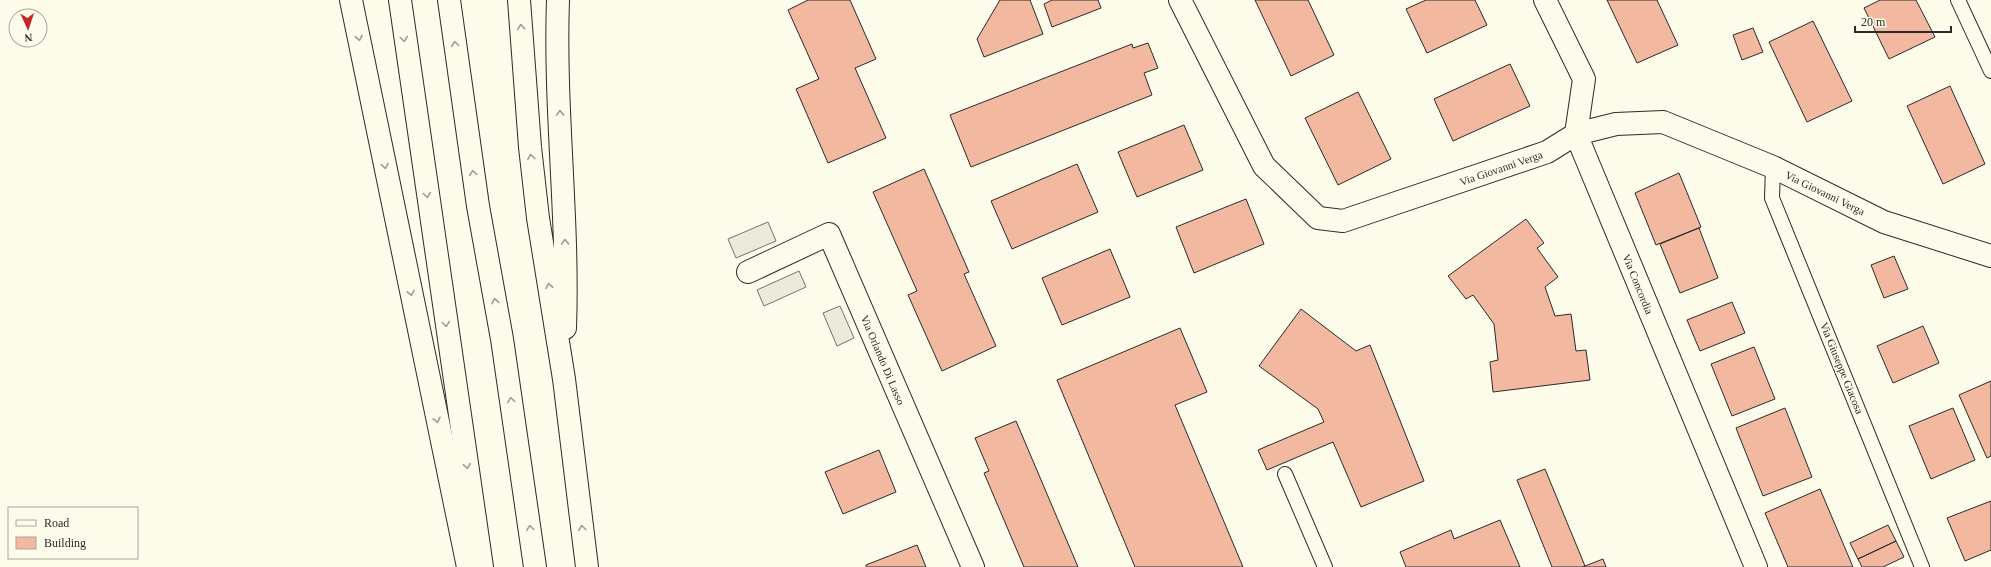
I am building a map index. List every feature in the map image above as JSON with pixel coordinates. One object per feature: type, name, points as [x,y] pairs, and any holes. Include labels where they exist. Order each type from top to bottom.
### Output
[{"type":"main road","points":[[351,0],[468,567]]},
{"type":"main road","points":[[400,0],[482,567]]},
{"type":"main road","points":[[449,0],[478,206],[502,339],[535,567]]},
{"type":"main road","points":[[519,0],[530,147],[538,218],[564,379],[587,567]]},
{"type":"main road","points":[[558,0],[557,43],[567,285],[564,379]]},
{"type":"main road","name":"Via Giovanni Verga","points":[[1180,0],[1264,166],[1318,218],[1343,222],[1547,152],[1576,134],[1616,124],[1663,122],[1773,167],[1884,222],[1991,256]]},
{"type":"main road","points":[[1545,0],[1584,79],[1576,134]]},
{"type":"main road","name":"Via Concordia","points":[[1576,134],[1756,567]]},
{"type":"main road","name":"Via Orlando Di Lasso","points":[[748,272],[829,234],[973,567]]},
{"type":"lane","points":[[1958,0],[1991,71]]},
{"type":"lane","name":"Via Giuseppe Giacosa","points":[[1773,167],[1772,198],[1922,567]]},
{"type":"lane","points":[[1285,474],[1325,567]]},
{"type":"shaded area","points":[[768,222],[776,241],[736,258],[728,239]]},
{"type":"shaded area","points":[[799,271],[806,287],[764,306],[757,290]]},
{"type":"shaded area","points":[[840,306],[854,338],[837,346],[823,313]]},
{"type":"building","points":[[808,0],[850,0],[876,59],[855,68],[886,138],[828,163],[796,89],[819,79],[788,10]]},
{"type":"building","points":[[1000,0],[1030,0],[1043,34],[984,57],[977,39]]},
{"type":"building","points":[[1052,0],[1098,0],[1101,8],[1052,27],[1044,4]]},
{"type":"building","points":[[1255,0],[1308,0],[1334,55],[1291,76]]},
{"type":"building","points":[[1426,0],[1475,0],[1487,25],[1427,53],[1406,9]]},
{"type":"building","points":[[1607,0],[1657,0],[1678,45],[1637,63]]},
{"type":"building","points":[[1880,0],[1916,0],[1935,37],[1889,59],[1864,8]]},
{"type":"building","points":[[1813,21],[1852,101],[1807,122],[1769,42]]},
{"type":"building","points":[[1753,28],[1763,52],[1742,60],[1733,35]]},
{"type":"building","points":[[1148,43],[1158,68],[1144,73],[1152,95],[971,167],[950,115],[1132,44],[1133,48]]},
{"type":"building","points":[[1510,64],[1530,106],[1453,141],[1434,99]]},
{"type":"building","points":[[1950,86],[1985,164],[1943,184],[1907,106]]},
{"type":"building","points":[[1358,92],[1391,159],[1338,185],[1305,118]]},
{"type":"building","points":[[1184,125],[1203,170],[1137,197],[1118,152]]},
{"type":"building","points":[[1077,164],[1098,212],[1012,249],[991,201]]},
{"type":"building","points":[[924,169],[969,272],[964,274],[996,346],[942,371],[908,295],[917,291],[873,192]]},
{"type":"building","points":[[1679,173],[1701,227],[1656,245],[1635,193]]},
{"type":"building","points":[[1246,199],[1264,244],[1194,273],[1176,227]]},
{"type":"building","points":[[1526,219],[1544,243],[1537,248],[1558,277],[1545,287],[1555,316],[1571,314],[1576,351],[1586,350],[1590,380],[1493,392],[1490,362],[1498,360],[1494,324],[1473,295],[1466,299],[1448,276]]},
{"type":"building","points":[[1699,228],[1718,278],[1680,293],[1660,244]]},
{"type":"building","points":[[1110,249],[1130,297],[1062,325],[1042,278]]},
{"type":"building","points":[[1894,256],[1908,289],[1884,298],[1871,265]]},
{"type":"building","points":[[1732,302],[1745,333],[1700,351],[1687,320]]},
{"type":"building","points":[[1301,309],[1356,351],[1370,345],[1424,481],[1361,507],[1333,442],[1267,470],[1258,450],[1324,422],[1318,409],[1259,366]]},
{"type":"building","points":[[1923,326],[1939,363],[1893,383],[1877,346]]},
{"type":"building","points":[[1180,328],[1207,392],[1175,405],[1243,567],[1135,567],[1057,380]]},
{"type":"building","points":[[1754,347],[1775,399],[1732,416],[1711,364]]},
{"type":"building","points":[[1991,381],[1991,456],[1987,458],[1959,395]]},
{"type":"building","points":[[1785,408],[1812,477],[1763,496],[1736,428]]},
{"type":"building","points":[[1953,408],[1975,460],[1931,479],[1909,426]]},
{"type":"building","points":[[1016,421],[1078,567],[1024,567],[984,473],[989,471],[975,438]]},
{"type":"building","points":[[879,450],[896,492],[843,514],[825,472]]},
{"type":"building","points":[[1545,469],[1585,566],[1583,567],[1552,567],[1517,480]]},
{"type":"building","points":[[1820,489],[1853,567],[1788,567],[1765,513]]},
{"type":"building","points":[[1991,501],[1991,550],[1965,561],[1947,518]]},
{"type":"building","points":[[1500,520],[1520,567],[1406,567],[1400,552],[1451,530],[1454,539]]},
{"type":"building","points":[[1888,525],[1896,541],[1858,559],[1850,543]]},
{"type":"building","points":[[1896,541],[1904,557],[1883,567],[1862,567],[1858,559]]},
{"type":"building","points":[[917,545],[926,567],[866,567],[866,565]]},
{"type":"building","points":[[1603,559],[1606,567],[1583,567],[1585,566]]}]
